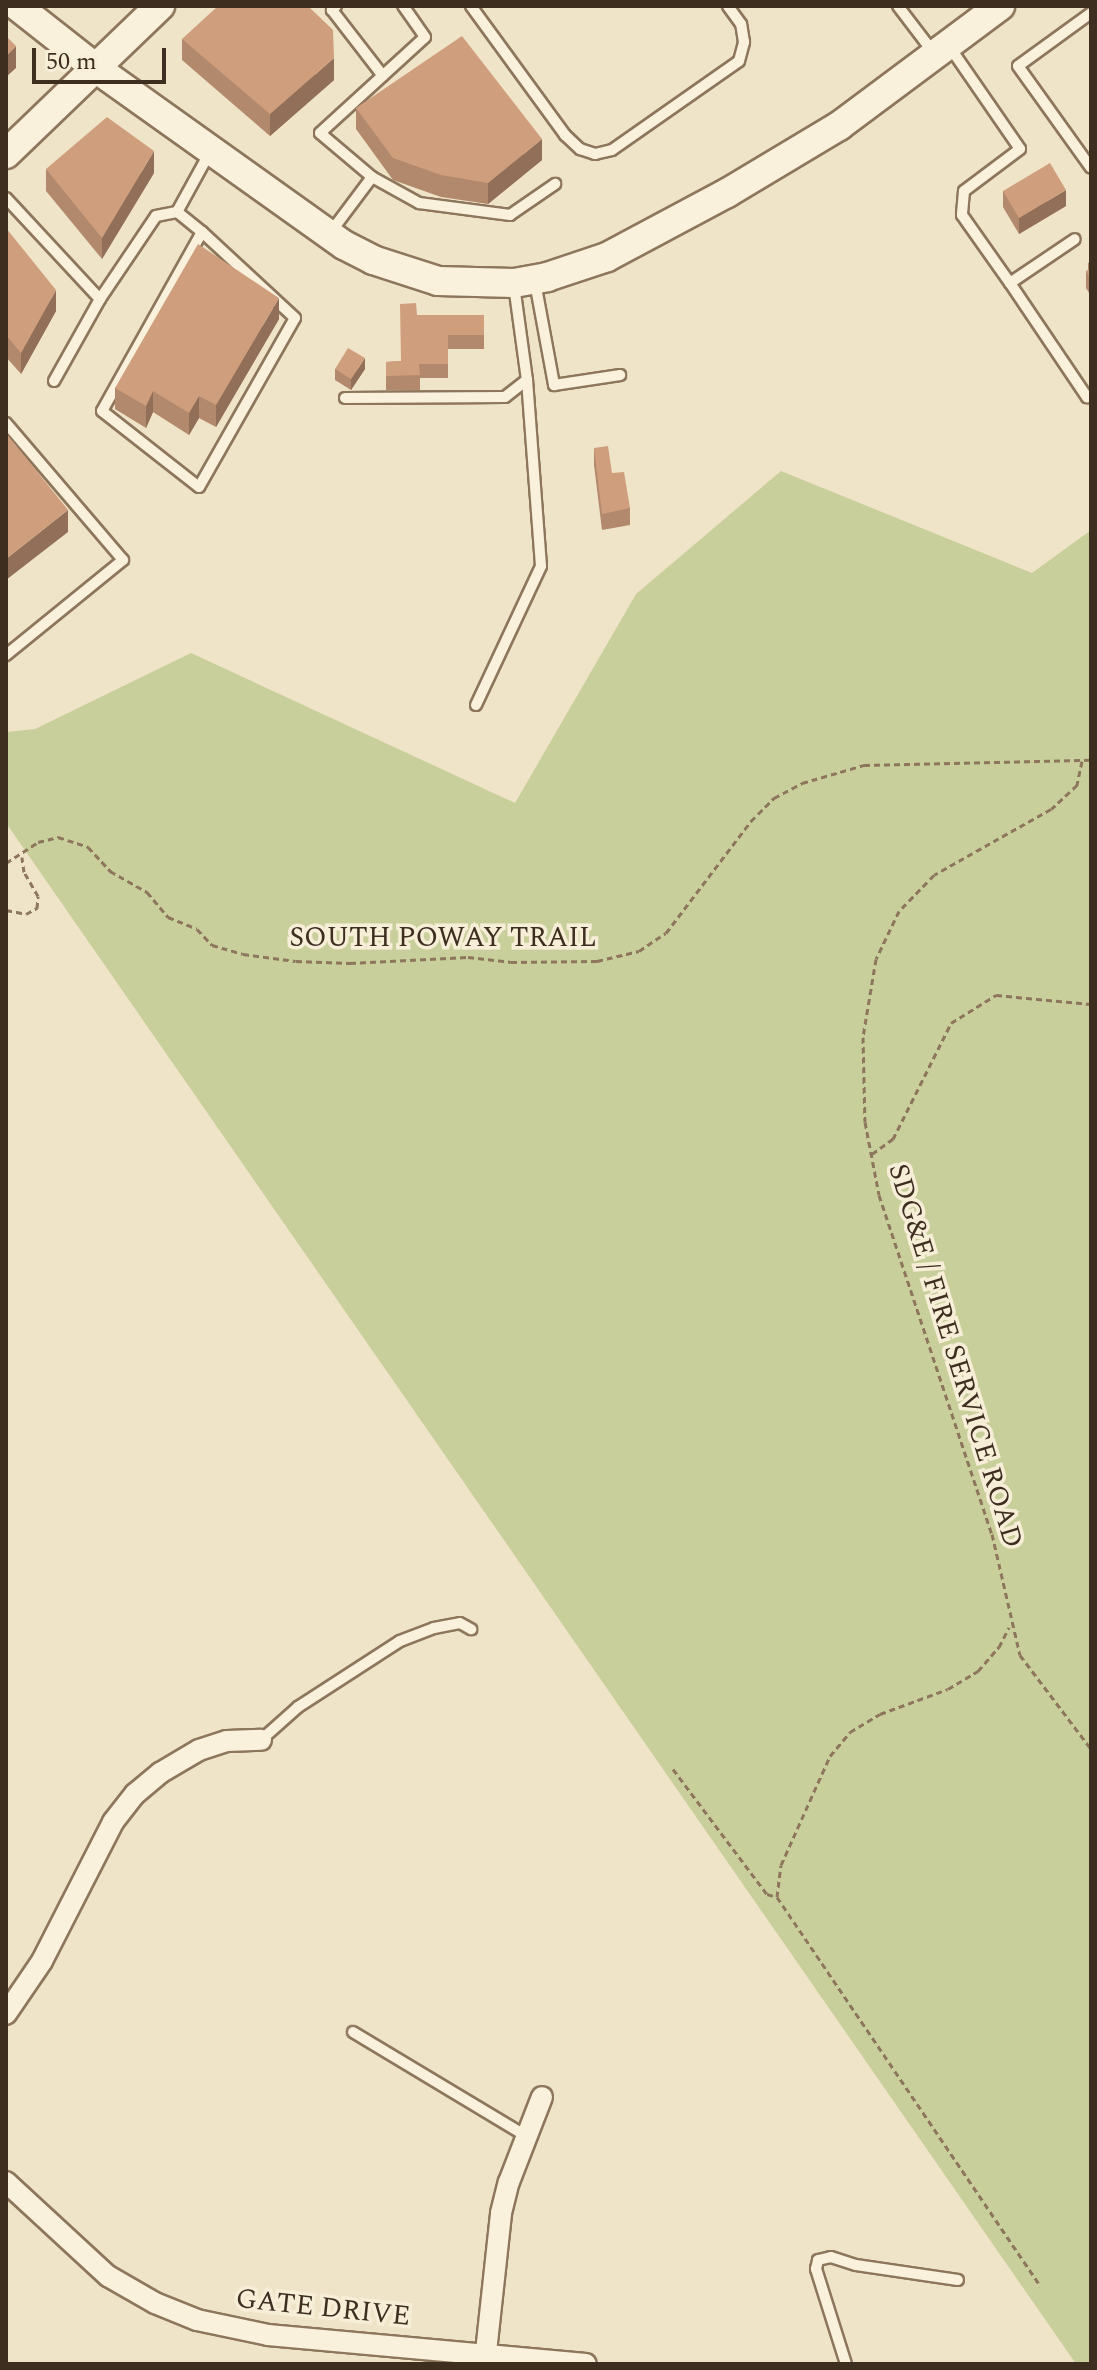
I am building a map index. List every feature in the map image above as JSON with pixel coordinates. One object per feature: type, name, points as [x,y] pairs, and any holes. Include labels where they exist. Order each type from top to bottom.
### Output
[{"type":"street","points":[[17,6],[97,69],[329,235],[373,260],[438,281],[524,282],[607,257],[727,193],[839,126],[1000,6]]},
{"type":"street","points":[[6,154],[160,6]]},
{"type":"street","points":[[6,2014],[42,1961],[113,1822],[135,1794],[160,1773],[199,1750],[227,1741],[261,1740]]},
{"type":"street","points":[[486,2352],[501,2213],[542,2097]]},
{"type":"street","name":"GATE DRIVE","points":[[6,2182],[108,2276],[155,2303],[197,2320],[268,2335],[486,2352],[586,2364]]},
{"type":"lane","points":[[336,6],[332,10],[383,76]]},
{"type":"lane","points":[[403,6],[425,37],[320,133],[372,177],[419,203],[510,215],[555,184]]},
{"type":"lane","points":[[471,6],[565,135],[580,149],[595,154],[612,150],[739,61],[744,42],[741,24],[728,6]]},
{"type":"lane","points":[[898,6],[941,50],[1020,149],[964,191],[962,215],[1087,397],[1091,395]]},
{"type":"lane","points":[[1091,13],[1018,66],[1091,168]]},
{"type":"lane","points":[[177,212],[211,150]]},
{"type":"lane","points":[[329,235],[372,177]]},
{"type":"lane","points":[[6,198],[100,299]]},
{"type":"lane","points":[[54,381],[100,299],[156,216],[177,212],[202,232],[295,318],[199,487],[102,411],[202,232]]},
{"type":"lane","points":[[1010,283],[1075,239]]},
{"type":"lane","points":[[524,282],[554,385],[620,375]]},
{"type":"lane","points":[[476,705],[541,566],[527,380],[524,282]]},
{"type":"lane","points":[[345,398],[505,397],[527,380]]},
{"type":"lane","points":[[6,423],[123,560],[6,655]]},
{"type":"lane","points":[[261,1740],[298,1707],[400,1641],[434,1628],[460,1623],[471,1629]]},
{"type":"lane","points":[[353,2032],[526,2136]]},
{"type":"lane","points":[[846,2364],[816,2269],[818,2260],[831,2257],[856,2265],[958,2280]]},
{"type":"path","name":"SOUTH POWAY TRAIL","points":[[6,863],[22,856],[38,842],[58,837],[88,847],[110,871],[147,892],[168,917],[197,929],[212,945],[243,954],[296,961],[350,963],[468,957],[511,962],[597,961],[639,951],[666,933],[751,821],[774,798],[802,783],[864,765],[1091,760]]},
{"type":"path","name":"SDG&E / FIRE SERVICE ROAD","points":[[1082,761],[1077,785],[1051,809],[934,875],[899,911],[876,959],[863,1037],[865,1122],[879,1195],[992,1534],[1020,1655],[1091,1749]]},
{"type":"path","points":[[6,910],[26,914],[37,908],[38,896],[24,872],[22,856]]},
{"type":"path","points":[[871,1154],[893,1139],[951,1023],[996,995],[1091,1004]]},
{"type":"path","points":[[777,1897],[781,1865],[830,1756],[850,1732],[880,1714],[948,1689],[978,1671],[999,1647],[1009,1627]]},
{"type":"path","points":[[673,1769],[767,1894],[777,1897],[1040,2286]]},
{"type":"green space","points":[[781,471],[1032,573],[1091,530],[1091,2364],[1076,2364],[6,823],[6,732],[35,729],[191,653],[515,803],[636,594]]},
{"type":"building","points":[[218,6],[308,6],[333,30],[334,58],[270,114],[182,39]]},
{"type":"building","points":[[6,36],[16,46],[6,56]]},
{"type":"building","points":[[462,36],[542,139],[488,183],[441,175],[393,158],[356,108]]},
{"type":"building","points":[[107,117],[154,151],[102,238],[46,169]]},
{"type":"building","points":[[1050,163],[1066,190],[1019,218],[1003,191]]},
{"type":"building","points":[[6,228],[56,290],[21,353],[6,335]]},
{"type":"building","points":[[198,244],[279,298],[216,405],[199,396],[189,413],[153,391],[146,406],[115,388]]},
{"type":"building","points":[[416,303],[417,315],[484,315],[484,335],[448,335],[448,364],[419,364],[420,375],[386,376],[386,362],[401,361],[400,304]]},
{"type":"building","points":[[348,348],[365,358],[351,379],[335,369]]},
{"type":"building","points":[[6,433],[68,510],[6,559]]},
{"type":"building","points":[[608,446],[612,473],[624,472],[630,508],[602,514],[594,448]]}]
